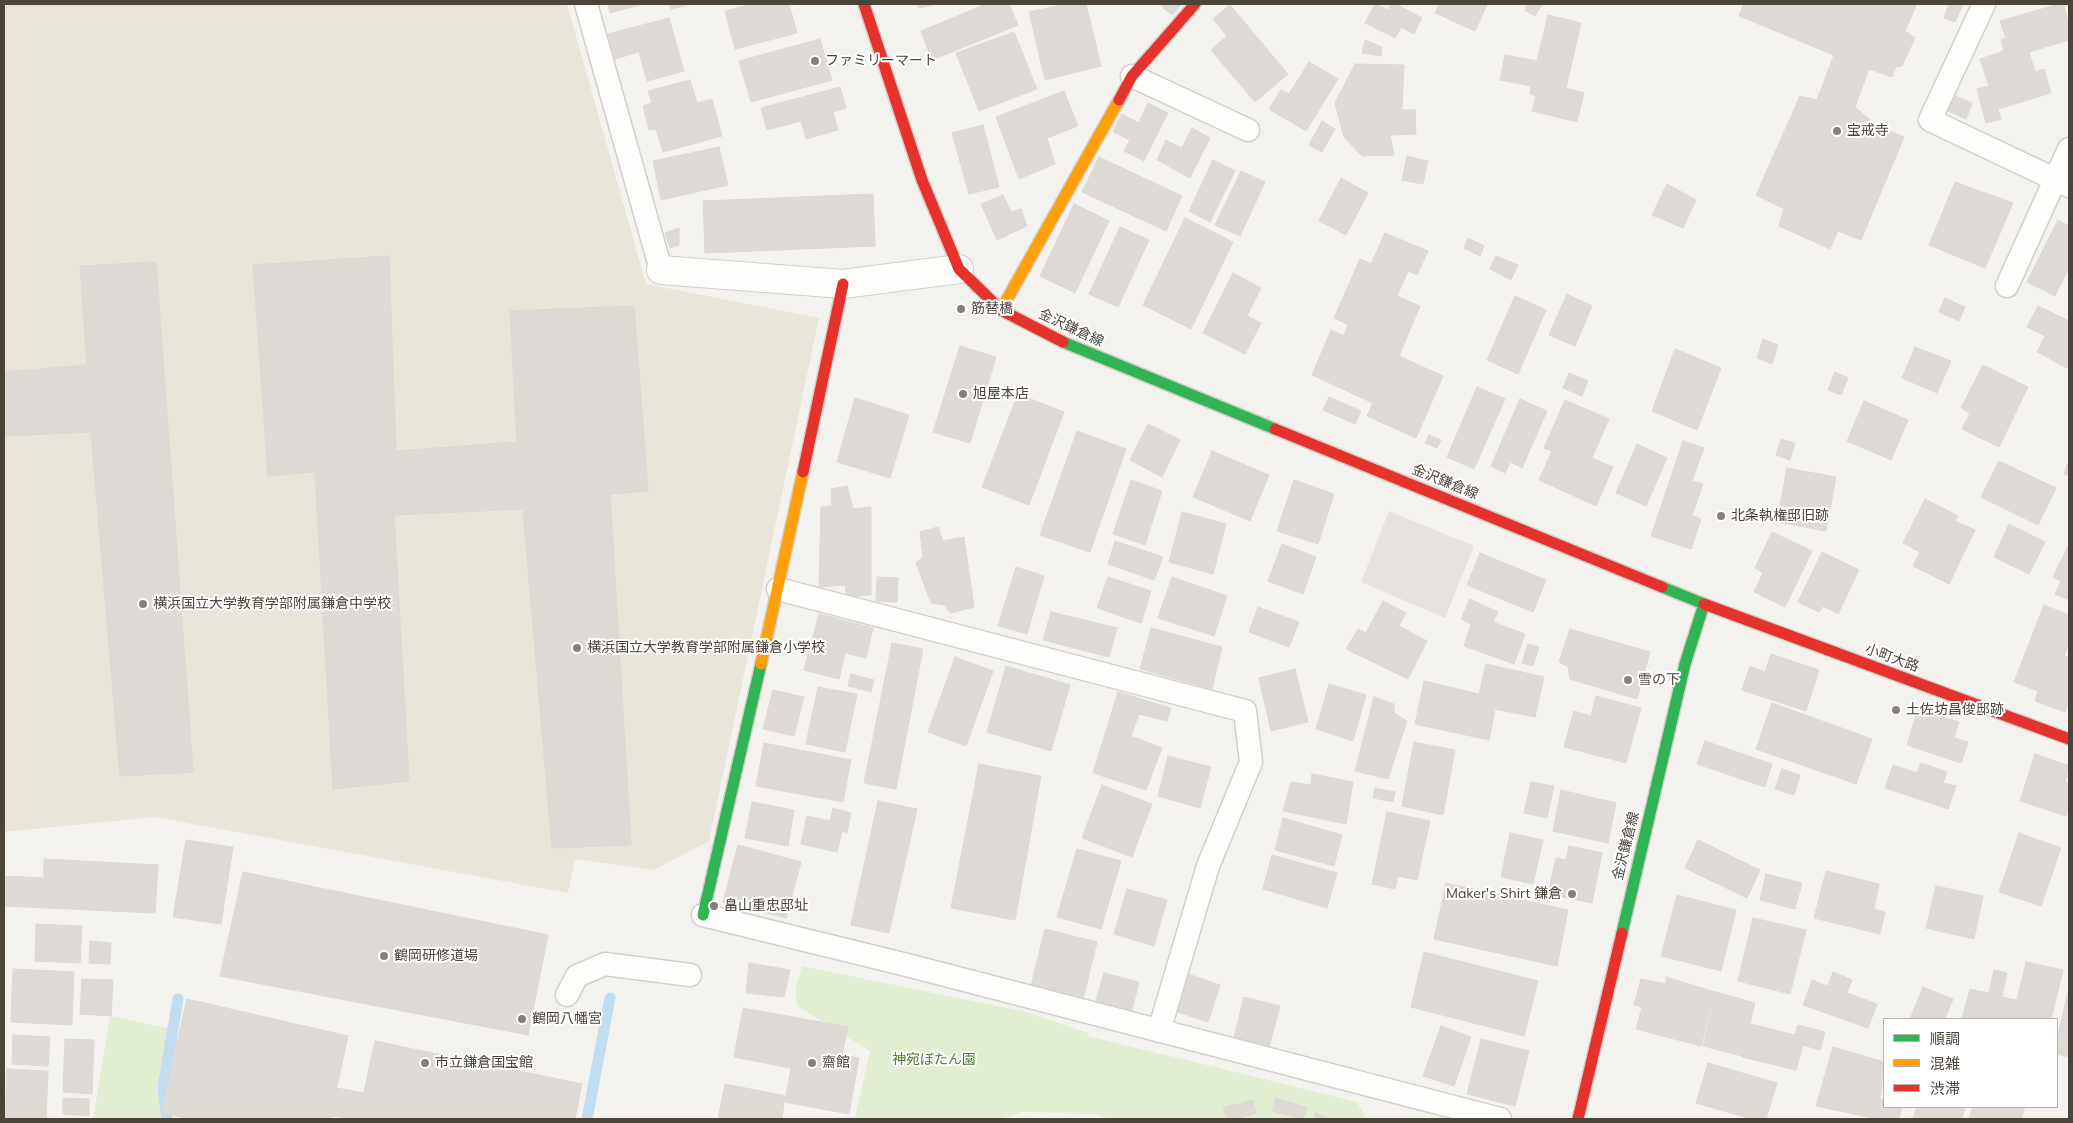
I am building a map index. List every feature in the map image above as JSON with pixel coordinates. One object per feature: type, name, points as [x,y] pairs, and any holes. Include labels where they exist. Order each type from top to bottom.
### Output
[{"type":"main road","name":"金沢鎌倉線","points":[[864,4],[922,180],[959,269],[1001,310],[1077,349],[1704,604],[1685,664],[1578,1119]]},
{"type":"main road","points":[[1001,310],[1132,76],[1195,4]]},
{"type":"main road","points":[[703,915],[778,589],[842,284]]},
{"type":"main road","name":"小町大路","points":[[1704,604],[2069,739]]},
{"type":"street","points":[[661,270],[842,284],[959,269]]},
{"type":"lane","points":[[586,4],[661,270]]},
{"type":"lane","points":[[1984,4],[1930,120],[2062,182]]},
{"type":"lane","points":[[1132,76],[1248,130]]},
{"type":"lane","points":[[2007,286],[2062,182],[2069,149]]},
{"type":"lane","points":[[778,589],[1245,711],[1251,762],[1208,866],[1159,1031]]},
{"type":"lane","points":[[703,915],[1500,1119]]},
{"type":"lane","points":[[567,995],[577,976],[605,964],[690,975]]},
{"type":"shaded area","points":[[4,4],[567,4],[646,284],[819,318],[709,841],[654,870],[575,859],[568,893],[155,817],[4,832]]},
{"type":"shaded area","points":[[1389,511],[1474,546],[1445,618],[1361,582]]},
{"type":"green space","name":"神宛ぼたん園","points":[[802,966],[1026,1012],[1089,1033],[1088,1036],[1357,1102],[1366,1119],[1111,1119],[1094,1114],[1022,1112],[999,1119],[815,1119],[855,1117],[870,1051],[797,1006],[795,990]]},
{"type":"green space","points":[[110,1016],[171,1029],[164,1119],[93,1119]]},
{"type":"building","points":[[608,4],[643,4],[610,13]]},
{"type":"building","points":[[670,4],[691,4],[671,9]]},
{"type":"building","points":[[753,4],[789,4],[797,33],[735,49],[725,11]]},
{"type":"building","points":[[918,4],[936,4],[919,8]]},
{"type":"building","points":[[986,4],[1009,4],[1018,25],[932,60],[921,31]]},
{"type":"building","points":[[1066,4],[1086,4],[1101,66],[1045,80],[1029,12]]},
{"type":"building","points":[[1164,4],[1182,4],[1172,15],[1162,7]]},
{"type":"building","points":[[1375,4],[1388,10],[1391,4],[1395,4],[1422,18],[1414,34],[1401,27],[1395,38],[1365,23]]},
{"type":"building","points":[[1439,4],[1487,5],[1475,31],[1435,13]]},
{"type":"building","points":[[1528,4],[1542,4],[1535,16],[1525,10]]},
{"type":"building","name":"宝戒寺","points":[[1744,4],[1914,4],[1916,6],[1905,31],[1915,38],[1902,66],[1896,67],[1892,77],[1869,69],[1855,107],[1876,125],[1904,137],[1861,240],[1838,231],[1830,249],[1779,226],[1784,209],[1756,195],[1800,96],[1817,100],[1834,55],[1739,16]]},
{"type":"building","points":[[1949,4],[1963,4],[1955,22],[1944,18]]},
{"type":"building","points":[[2063,4],[2069,25],[2069,40],[2029,52],[2035,72],[2044,69],[2051,93],[1998,109],[2001,119],[1986,123],[1977,89],[1989,86],[1980,59],[2004,51],[2001,40],[2006,38],[2000,21]]},
{"type":"building","points":[[1230,5],[1288,74],[1255,102],[1211,50],[1227,36],[1213,19]]},
{"type":"building","points":[[1548,15],[1581,23],[1566,88],[1584,93],[1577,122],[1532,111],[1536,96],[1530,94],[1531,86],[1500,80],[1505,55],[1537,61]]},
{"type":"building","points":[[669,18],[684,71],[647,81],[639,52],[615,59],[608,34]]},
{"type":"building","points":[[1014,32],[1037,89],[979,111],[956,53]]},
{"type":"building","points":[[820,39],[832,80],[751,102],[739,61]]},
{"type":"building","points":[[1365,40],[1382,47],[1381,56],[1362,53]]},
{"type":"building","points":[[1309,62],[1338,79],[1306,131],[1269,109],[1281,90],[1289,94]]},
{"type":"building","points":[[1355,64],[1404,65],[1402,110],[1415,110],[1416,134],[1390,135],[1394,155],[1362,156],[1344,137],[1335,103]]},
{"type":"building","points":[[690,80],[697,103],[712,99],[722,136],[663,152],[656,129],[649,130],[643,106],[652,103],[648,91]]},
{"type":"building","points":[[840,87],[846,108],[833,112],[838,130],[806,139],[801,121],[767,130],[761,108]]},
{"type":"building","points":[[1064,91],[1078,126],[1047,138],[1055,164],[1019,179],[996,117]]},
{"type":"building","points":[[1953,95],[1972,103],[1966,119],[1946,110]]},
{"type":"building","points":[[1148,103],[1168,113],[1144,161],[1124,151],[1130,140],[1113,132],[1122,114],[1139,123]]},
{"type":"building","points":[[1322,121],[1335,129],[1322,152],[1309,145]]},
{"type":"building","points":[[983,125],[999,187],[969,194],[952,133]]},
{"type":"building","points":[[1192,128],[1210,138],[1190,178],[1157,160],[1166,140],[1182,148]]},
{"type":"building","points":[[719,147],[728,185],[661,200],[653,161]]},
{"type":"building","points":[[1407,156],[1428,161],[1423,184],[1402,180]]},
{"type":"building","points":[[1099,157],[1182,196],[1166,231],[1082,192]]},
{"type":"building","points":[[1213,160],[1235,171],[1210,222],[1189,211]]},
{"type":"building","points":[[1241,171],[1265,182],[1240,236],[1215,225]]},
{"type":"building","points":[[1341,178],[1368,193],[1346,235],[1319,221]]},
{"type":"building","points":[[1955,182],[2013,203],[1985,268],[1929,245]]},
{"type":"building","points":[[1667,184],[1696,200],[1683,228],[1652,215]]},
{"type":"building","points":[[873,194],[875,246],[705,253],[703,201]]},
{"type":"building","points":[[1003,195],[1011,212],[1021,209],[1027,226],[997,240],[981,204]]},
{"type":"building","points":[[1074,204],[1109,221],[1075,293],[1040,276]]},
{"type":"building","points":[[1185,218],[1233,242],[1191,329],[1143,305]]},
{"type":"building","points":[[2058,220],[2069,226],[2069,268],[2055,296],[2027,282]]},
{"type":"building","points":[[1120,227],[1149,240],[1118,307],[1089,294]]},
{"type":"building","points":[[679,228],[679,245],[670,248],[665,233]]},
{"type":"building","points":[[1385,233],[1428,251],[1417,275],[1408,271],[1397,296],[1420,306],[1399,356],[1443,376],[1416,438],[1367,416],[1373,403],[1312,375],[1331,330],[1344,336],[1348,325],[1334,318],[1360,259],[1371,264]]},
{"type":"building","points":[[1468,238],[1484,246],[1480,256],[1464,248]]},
{"type":"building","name":"横浜国立大学教育学部附属鎌倉小学校","points":[[389,256],[396,451],[517,442],[510,311],[634,306],[648,491],[610,494],[631,845],[552,848],[523,509],[394,515],[409,781],[333,789],[315,472],[268,476],[253,265]]},
{"type":"building","points":[[1496,256],[1518,265],[1511,280],[1490,269]]},
{"type":"building","name":"横浜国立大学教育学部附属鎌倉中学校","points":[[156,262],[193,772],[120,776],[91,432],[4,436],[4,372],[87,365],[80,266]]},
{"type":"building","points":[[1233,273],[1261,288],[1247,316],[1261,323],[1245,354],[1203,333]]},
{"type":"building","points":[[1567,294],[1592,306],[1575,346],[1549,335]]},
{"type":"building","points":[[1515,296],[1546,310],[1518,374],[1487,360]]},
{"type":"building","points":[[1945,298],[1965,307],[1959,321],[1939,312]]},
{"type":"building","points":[[2038,306],[2069,321],[2069,369],[2037,352],[2045,336],[2027,327]]},
{"type":"building","points":[[1763,339],[1778,345],[1772,364],[1757,358]]},
{"type":"building","points":[[960,346],[996,357],[970,443],[933,432]]},
{"type":"building","points":[[1915,347],[1951,361],[1937,393],[1902,378]]},
{"type":"building","points":[[1675,349],[1721,368],[1697,430],[1652,411]]},
{"type":"building","points":[[1983,365],[2028,387],[1999,447],[1962,429],[1970,413],[1961,408]]},
{"type":"building","points":[[1835,372],[1848,378],[1841,395],[1828,390]]},
{"type":"building","points":[[1569,373],[1588,381],[1582,396],[1563,388]]},
{"type":"building","points":[[1477,387],[1505,399],[1474,469],[1447,457]]},
{"type":"building","points":[[1018,394],[1064,412],[1029,505],[982,487]]},
{"type":"building","points":[[1329,397],[1361,411],[1355,424],[1323,410]]},
{"type":"building","points":[[855,398],[909,415],[890,478],[837,462]]},
{"type":"building","points":[[1520,399],[1547,411],[1522,468],[1510,462],[1505,473],[1491,466]]},
{"type":"building","points":[[1565,400],[1609,419],[1592,458],[1613,467],[1596,506],[1539,480],[1552,451],[1544,448]]},
{"type":"building","points":[[1864,401],[1908,420],[1891,460],[1847,441]]},
{"type":"building","points":[[1148,424],[1180,440],[1162,477],[1130,460]]},
{"type":"building","points":[[1077,431],[1126,449],[1090,552],[1040,535]]},
{"type":"building","points":[[1429,435],[1441,440],[1437,448],[1425,443]]},
{"type":"building","points":[[1781,439],[1795,443],[1790,460],[1776,455]]},
{"type":"building","points":[[1683,441],[1704,448],[1692,481],[1703,484],[1692,515],[1701,519],[1691,549],[1651,536]]},
{"type":"building","points":[[1637,444],[1667,458],[1646,506],[1616,493]]},
{"type":"building","points":[[1212,451],[1269,475],[1250,521],[1193,497]]},
{"type":"building","points":[[2069,460],[2069,476],[2064,474]]},
{"type":"building","points":[[1999,461],[2056,488],[2038,525],[1981,497]]},
{"type":"building","points":[[1787,468],[1836,477],[1826,531],[1777,522]]},
{"type":"building","points":[[1131,480],[1162,491],[1145,545],[1113,534]]},
{"type":"building","points":[[1294,480],[1334,494],[1318,544],[1277,531]]},
{"type":"building","points":[[847,486],[853,509],[871,507],[871,595],[847,597],[845,585],[819,587],[821,507],[832,506],[831,489]]},
{"type":"building","points":[[1925,499],[1958,516],[1955,521],[1975,530],[1949,584],[1913,566],[1920,552],[1903,543]]},
{"type":"building","points":[[1182,512],[1226,524],[1213,574],[1169,562]]},
{"type":"building","points":[[2009,524],[2045,542],[2029,574],[1994,557]]},
{"type":"building","points":[[938,527],[943,541],[964,537],[974,607],[951,613],[944,605],[931,603],[916,563],[923,557],[920,532]]},
{"type":"building","points":[[1772,532],[1812,551],[1785,607],[1754,592],[1763,573],[1755,568]]},
{"type":"building","points":[[1115,541],[1163,557],[1154,580],[1108,564]]},
{"type":"building","points":[[1282,544],[1316,557],[1303,594],[1268,581]]},
{"type":"building","points":[[2069,544],[2069,600],[2055,594],[2061,581],[2053,577]]},
{"type":"building","points":[[1822,552],[1859,570],[1838,614],[1823,606],[1819,612],[1798,602]]},
{"type":"building","points":[[1480,553],[1546,580],[1533,612],[1467,585]]},
{"type":"building","points":[[1016,567],[1044,576],[1027,634],[998,626]]},
{"type":"building","points":[[877,577],[898,578],[897,602],[876,601]]},
{"type":"building","points":[[1108,577],[1151,591],[1141,623],[1097,608]]},
{"type":"building","points":[[1172,577],[1227,596],[1214,636],[1158,618]]},
{"type":"building","points":[[1470,599],[1498,612],[1493,622],[1525,634],[1514,664],[1464,646],[1471,624],[1461,619]]},
{"type":"building","points":[[1383,601],[1406,613],[1399,626],[1427,641],[1408,679],[1346,649],[1358,629],[1366,633]]},
{"type":"building","points":[[2044,605],[2069,615],[2069,643],[2064,656],[2069,658],[2069,700],[2065,712],[2035,701],[2038,691],[2014,682]]},
{"type":"building","points":[[1258,607],[1299,622],[1289,647],[1249,632]]},
{"type":"building","points":[[1051,612],[1117,628],[1109,657],[1043,640]]},
{"type":"building","points":[[819,614],[873,628],[866,658],[845,653],[839,679],[804,670]]},
{"type":"building","points":[[1151,628],[1222,647],[1212,689],[1140,669]]},
{"type":"building","points":[[1570,629],[1650,652],[1637,699],[1570,679],[1568,667],[1559,662]]},
{"type":"building","points":[[892,643],[923,649],[896,789],[864,783]]},
{"type":"building","points":[[1528,644],[1539,647],[1533,666],[1522,663]]},
{"type":"building","points":[[1771,654],[1819,670],[1806,711],[1742,690],[1750,666],[1765,672]]},
{"type":"building","points":[[955,657],[993,671],[966,746],[928,732]]},
{"type":"building","points":[[1486,664],[1544,677],[1535,717],[1495,709],[1489,740],[1415,724],[1424,681],[1479,694]]},
{"type":"building","points":[[1006,666],[1070,685],[1051,751],[987,732]]},
{"type":"building","points":[[1295,669],[1308,722],[1271,731],[1259,678]]},
{"type":"building","points":[[851,674],[874,680],[871,692],[848,686]]},
{"type":"building","points":[[1329,684],[1366,695],[1353,741],[1316,729]]},
{"type":"building","points":[[818,687],[857,694],[845,752],[806,744]]},
{"type":"building","points":[[773,690],[804,697],[794,736],[763,729]]},
{"type":"building","points":[[1118,692],[1171,708],[1167,721],[1139,714],[1131,736],[1162,748],[1146,790],[1093,773]]},
{"type":"building","points":[[1596,696],[1641,708],[1626,763],[1564,747],[1574,711],[1591,716]]},
{"type":"building","points":[[1374,697],[1394,704],[1394,713],[1407,721],[1388,779],[1355,771]]},
{"type":"building","points":[[1772,703],[1872,739],[1856,784],[1756,749]]},
{"type":"building","points":[[1918,709],[1959,722],[1954,738],[1968,742],[1961,763],[1907,745]]},
{"type":"building","points":[[1705,741],[1772,764],[1765,787],[1697,764]]},
{"type":"building","points":[[1414,742],[1455,750],[1443,815],[1402,806]]},
{"type":"building","points":[[764,743],[851,760],[843,802],[756,786]]},
{"type":"building","points":[[2035,754],[2069,766],[2065,782],[2069,784],[2069,806],[2066,816],[2020,801]]},
{"type":"building","points":[[1168,756],[1211,767],[1200,808],[1158,796]]},
{"type":"building","points":[[1921,763],[1947,772],[1943,783],[1956,786],[1948,809],[1885,788],[1893,765],[1917,773]]},
{"type":"building","points":[[979,764],[1041,776],[1015,920],[951,908]]},
{"type":"building","points":[[1782,769],[1800,775],[1794,795],[1775,789]]},
{"type":"building","points":[[1312,774],[1353,782],[1346,824],[1283,811],[1291,782],[1311,785]]},
{"type":"building","points":[[1531,782],[1554,786],[1547,818],[1524,813]]},
{"type":"building","points":[[1102,785],[1152,804],[1132,857],[1082,838]]},
{"type":"building","points":[[1375,788],[1395,792],[1393,802],[1373,798]]},
{"type":"building","points":[[1561,790],[1616,803],[1608,843],[1553,831]]},
{"type":"building","points":[[878,801],[917,809],[889,933],[851,925]]},
{"type":"building","points":[[752,802],[794,810],[788,846],[745,838]]},
{"type":"building","points":[[833,808],[851,813],[847,833],[842,831],[837,852],[801,844],[807,816],[830,821]]},
{"type":"building","points":[[1387,812],[1430,821],[1417,880],[1398,876],[1395,889],[1372,884]]},
{"type":"building","points":[[1283,818],[1342,835],[1334,866],[1275,850]]},
{"type":"building","points":[[1510,833],[1543,840],[1533,884],[1501,877]]},
{"type":"building","points":[[2019,833],[2061,848],[2041,906],[1999,892]]},
{"type":"building","points":[[186,840],[233,847],[221,924],[173,917]]},
{"type":"building","points":[[1698,840],[1760,870],[1747,898],[1685,868]]},
{"type":"building","points":[[738,845],[801,862],[786,918],[723,902]]},
{"type":"building","points":[[1569,846],[1602,853],[1592,903],[1548,894],[1556,858],[1566,860]]},
{"type":"building","points":[[1077,849],[1121,861],[1101,929],[1057,917]]},
{"type":"building","points":[[1272,855],[1337,873],[1327,908],[1263,889]]},
{"type":"building","points":[[44,859],[158,865],[155,913],[4,906],[4,876],[44,878]]},
{"type":"building","points":[[1826,871],[1879,884],[1874,909],[1885,912],[1880,934],[1814,918]]},
{"type":"building","name":"鶴岡研修道場","points":[[243,872],[548,935],[528,1035],[220,976]]},
{"type":"building","points":[[1766,874],[1802,883],[1795,909],[1760,900]]},
{"type":"building","points":[[1446,883],[1568,910],[1557,966],[1434,939]]},
{"type":"building","points":[[1936,886],[1983,896],[1974,939],[1926,928]]},
{"type":"building","points":[[1127,889],[1167,900],[1154,946],[1114,934]]},
{"type":"building","points":[[1677,895],[1736,910],[1721,971],[1661,956]]},
{"type":"building","points":[[1753,918],[1806,930],[1790,994],[1738,981]]},
{"type":"building","points":[[36,924],[82,926],[80,963],[35,961]]},
{"type":"building","points":[[1045,929],[1097,942],[1082,1003],[1030,990]]},
{"type":"building","points":[[90,941],[111,943],[110,964],[89,963]]},
{"type":"building","points":[[1424,952],[1538,981],[1524,1036],[1411,1007]]},
{"type":"building","points":[[2026,962],[2063,970],[2051,1018],[1962,1018],[1970,989],[1989,993],[1994,970],[2007,973],[2002,997],[2017,1000]]},
{"type":"building","points":[[749,963],[790,970],[784,997],[746,993]]},
{"type":"building","points":[[13,969],[74,972],[72,1025],[11,1022]]},
{"type":"building","points":[[1833,972],[1852,980],[1847,993],[1877,1004],[1868,1028],[1803,1005],[1812,980],[1828,986]]},
{"type":"building","points":[[1104,973],[1139,982],[1131,1014],[1095,1004]]},
{"type":"building","points":[[1188,974],[1220,985],[1208,1022],[1175,1011]]},
{"type":"building","points":[[1666,977],[1715,992],[1701,1046],[1636,1029],[1642,1007],[1634,1005],[1641,979],[1666,984]]},
{"type":"building","points":[[82,979],[113,980],[111,1016],[80,1014]]},
{"type":"building","points":[[1923,987],[1953,999],[1945,1018],[1910,1018]]},
{"type":"building","points":[[2069,987],[2069,1057],[2058,1054],[2058,1036]]},
{"type":"building","points":[[1716,992],[1755,1003],[1742,1056],[1703,1046]]},
{"type":"building","points":[[1244,997],[1280,1006],[1269,1047],[1234,1037]]},
{"type":"building","points":[[187,999],[348,1036],[330,1119],[191,1119],[161,1113]]},
{"type":"building","name":"齋館","points":[[743,1008],[848,1027],[842,1055],[859,1058],[849,1114],[784,1102],[782,1119],[718,1119],[725,1084],[786,1096],[791,1068],[734,1057]]},
{"type":"building","points":[[1751,1024],[1795,1035],[1798,1025],[1825,1032],[1820,1050],[1803,1045],[1796,1070],[1742,1057]]},
{"type":"building","points":[[1441,1026],[1471,1037],[1454,1086],[1423,1076]]},
{"type":"building","points":[[13,1035],[50,1037],[48,1066],[12,1064]]},
{"type":"building","points":[[65,1039],[94,1040],[92,1094],[63,1092]]},
{"type":"building","points":[[1481,1039],[1529,1051],[1515,1106],[1467,1094]]},
{"type":"building","name":"市立鎌倉国宝館","points":[[375,1041],[582,1084],[575,1119],[358,1119]]},
{"type":"building","points":[[1833,1047],[1883,1062],[1880,1099],[1883,1100],[1883,1108],[1902,1108],[1899,1119],[1877,1119],[1816,1106]]},
{"type":"building","points":[[1708,1063],[1777,1083],[1766,1119],[1751,1119],[1696,1103]]},
{"type":"building","points":[[7,1069],[48,1071],[46,1119],[5,1119]]},
{"type":"building","points":[[337,1088],[364,1093],[358,1119],[331,1116]]},
{"type":"building","points":[[63,1098],[89,1099],[89,1116],[63,1114]]},
{"type":"building","points":[[1276,1098],[1307,1108],[1303,1119],[1272,1111]]},
{"type":"building","points":[[1253,1100],[1256,1113],[1236,1119],[1227,1119],[1223,1108]]},
{"type":"building","points":[[1917,1108],[1965,1108],[1962,1119],[1913,1119]]},
{"type":"building","points":[[1973,1108],[2025,1108],[2021,1119],[1969,1119]]},
{"type":"building","points":[[1316,1113],[1330,1119],[1314,1119]]},
{"type":"waterway","points":[[587,1119],[610,998]]},
{"type":"waterway","points":[[167,1119],[163,1088],[178,999]]},
{"type":"traffic: fast","points":[[1063,342],[1275,429]]},
{"type":"traffic: fast","points":[[1622,933],[1685,664],[1704,604],[1662,587]]},
{"type":"traffic: fast","points":[[703,915],[761,664]]},
{"type":"traffic: slow","points":[[1001,310],[1119,100]]},
{"type":"traffic: slow","points":[[761,664],[803,472]]},
{"type":"traffic: jam","points":[[864,4],[922,180],[959,269],[1001,310],[1063,342]]},
{"type":"traffic: jam","points":[[1119,100],[1132,76],[1195,4]]},
{"type":"traffic: jam","points":[[803,472],[843,284]]},
{"type":"traffic: jam","points":[[1275,429],[1662,587]]},
{"type":"traffic: jam","points":[[1704,604],[2069,739]]},
{"type":"traffic: jam","points":[[1578,1119],[1622,933]]},
{"type":"place","name":"ファミリーマート","points":[[815,61]]},
{"type":"place","name":"宝戒寺","points":[[1837,131]]},
{"type":"place","name":"筋替橋","points":[[961,309]]},
{"type":"place","name":"旭屋本店","points":[[963,394]]},
{"type":"place","name":"北条執権邸旧跡","points":[[1721,516]]},
{"type":"place","name":"横浜国立大学教育学部附属鎌倉中学校","points":[[143,604]]},
{"type":"place","name":"横浜国立大学教育学部附属鎌倉小学校","points":[[577,648]]},
{"type":"place","name":"雪の下","points":[[1628,680]]},
{"type":"place","name":"土佐坊昌俊邸跡","points":[[1896,710]]},
{"type":"place","name":"Maker's Shirt 鎌倉","points":[[1572,894]]},
{"type":"place","name":"畠山重忠邸址","points":[[714,906]]},
{"type":"place","name":"鶴岡研修道場","points":[[384,956]]},
{"type":"place","name":"鶴岡八幡宮","points":[[522,1019]]},
{"type":"place","name":"市立鎌倉国宝館","points":[[425,1063]]},
{"type":"place","name":"齋館","points":[[812,1063]]}]
